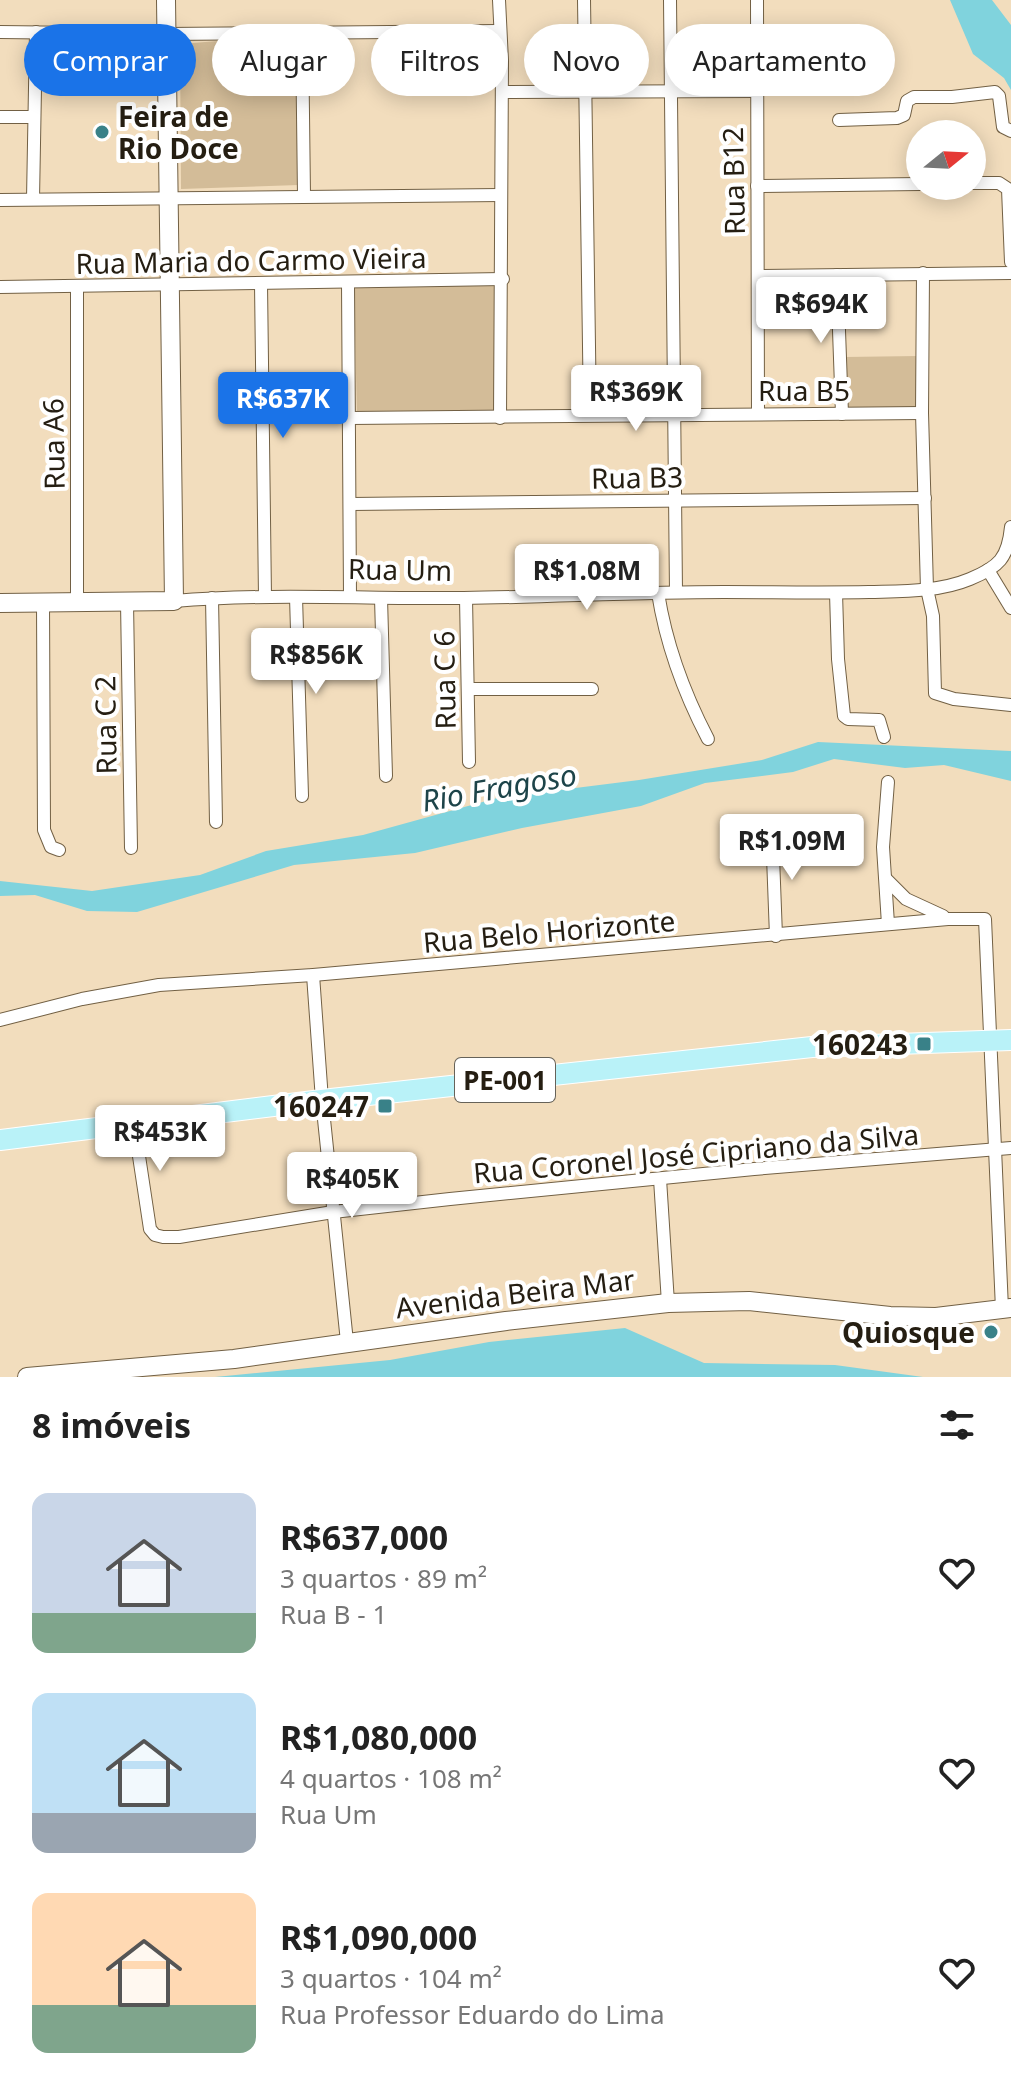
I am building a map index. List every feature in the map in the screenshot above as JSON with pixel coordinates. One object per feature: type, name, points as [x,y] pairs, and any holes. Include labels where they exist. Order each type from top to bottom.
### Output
[{"type":"main road","points":[[166,0],[166,24]]},
{"type":"main road","points":[[167,96],[174,601]]},
{"type":"main road","name":"Rua Um","points":[[0,603],[174,601]]},
{"type":"main road","name":"PE-001","points":[[0,1140],[322,1100],[812,1047],[1011,1040]]},
{"type":"main road","name":"Avenida Beira Mar","points":[[27,1377],[234,1359],[506,1321],[668,1303],[749,1301],[890,1316],[936,1317],[1006,1309]]},
{"type":"street","points":[[499,0],[499,24]]},
{"type":"street","points":[[584,0],[584,24]]},
{"type":"street","points":[[670,0],[670,24]]},
{"type":"street","name":"Rua B12","points":[[757,0],[757,24]]},
{"type":"street","points":[[0,32],[24,32]]},
{"type":"street","points":[[839,120],[902,117],[907,101],[914,97],[995,92],[999,96],[1003,127],[1011,131]]},
{"type":"street","points":[[33,199],[34,96]]},
{"type":"street","points":[[303,96],[304,196]]},
{"type":"street","points":[[500,418],[502,96]]},
{"type":"street","points":[[585,96],[590,415]]},
{"type":"street","points":[[669,96],[676,592]]},
{"type":"street","name":"Rua B12","points":[[756,96],[758,414]]},
{"type":"street","points":[[0,117],[33,117]]},
{"type":"street","points":[[986,182],[1004,185],[1009,195],[1011,262]]},
{"type":"street","points":[[757,186],[906,184]]},
{"type":"street","points":[[0,200],[501,195]]},
{"type":"street","points":[[923,273],[922,413],[927,589],[933,616],[935,693],[1011,705]]},
{"type":"street","points":[[758,276],[1011,273]]},
{"type":"street","points":[[837,275],[842,414]]},
{"type":"street","name":"Rua Maria do Carmo Vieira","points":[[0,287],[503,279]]},
{"type":"street","points":[[348,283],[350,596]]},
{"type":"street","points":[[261,284],[265,597]]},
{"type":"street","name":"Rua A6","points":[[77,286],[77,602]]},
{"type":"street","name":"Rua B5","points":[[350,418],[922,413]]},
{"type":"street","name":"Rua B3","points":[[351,504],[925,498]]},
{"type":"street","points":[[1011,527],[1005,556],[988,570],[1011,608]]},
{"type":"street","name":"Rua Um","points":[[174,601],[676,592],[836,593],[927,589],[968,580],[988,570]]},
{"type":"street","points":[[658,593],[663,628],[670,649],[708,739]]},
{"type":"street","points":[[836,593],[844,716],[848,719],[879,720],[884,737]]},
{"type":"street","points":[[296,597],[302,796]]},
{"type":"street","points":[[212,598],[216,822]]},
{"type":"street","points":[[381,598],[386,776]]},
{"type":"street","name":"Rua C 6","points":[[466,598],[469,762]]},
{"type":"street","points":[[43,602],[44,830],[51,847],[59,850]]},
{"type":"street","name":"Rua C 2","points":[[127,602],[131,848]]},
{"type":"street","points":[[468,689],[592,689]]},
{"type":"street","points":[[888,782],[883,847],[888,924]]},
{"type":"street","points":[[772,830],[776,936]]},
{"type":"street","points":[[886,879],[917,906],[957,919]]},
{"type":"street","name":"Rua Belo Horizonte","points":[[0,1020],[95,996],[159,985],[313,975],[888,924],[985,919],[989,1039]]},
{"type":"street","points":[[313,975],[322,1100],[347,1342]]},
{"type":"street","points":[[989,1039],[1006,1309]]},
{"type":"street","name":"Rua Coronel José Cipriano da Silva","points":[[134,1123],[150,1229],[155,1235],[163,1237],[333,1212],[1011,1148]]},
{"type":"street","points":[[660,1179],[668,1303]]},
{"type":"shaded area","points":[[212,42],[212,96],[297,96],[299,185],[181,189],[180,96],[196,96],[196,43]]},
{"type":"shaded area","points":[[762,280],[832,280],[832,312],[762,312]]},
{"type":"shaded area","points":[[499,283],[500,411],[357,414],[354,288]]},
{"type":"shaded area","points":[[918,356],[919,407],[845,408],[845,357]]},
{"type":"water","points":[[950,0],[992,0],[1011,25],[1011,90],[1004,78],[973,54]]},
{"type":"water","name":"Rio Fragoso","points":[[818,742],[1011,751],[1011,781],[944,765],[905,768],[834,759],[793,772],[705,783],[641,806],[522,828],[415,853],[294,865],[137,912],[87,911],[35,895],[0,896],[0,881],[92,891],[200,875],[266,851],[363,835],[497,798],[762,760]]},
{"type":"water","points":[[625,1328],[704,1363],[835,1365],[923,1377],[215,1377],[390,1360],[489,1342]]},
{"type":"place","name":"Feira de Rio Doce","points":[[102,132]]},
{"type":"place","name":"160243","points":[[924,1044]]},
{"type":"place","name":"160247","points":[[385,1106]]},
{"type":"place","name":"Quiosque","points":[[991,1332]]}]
